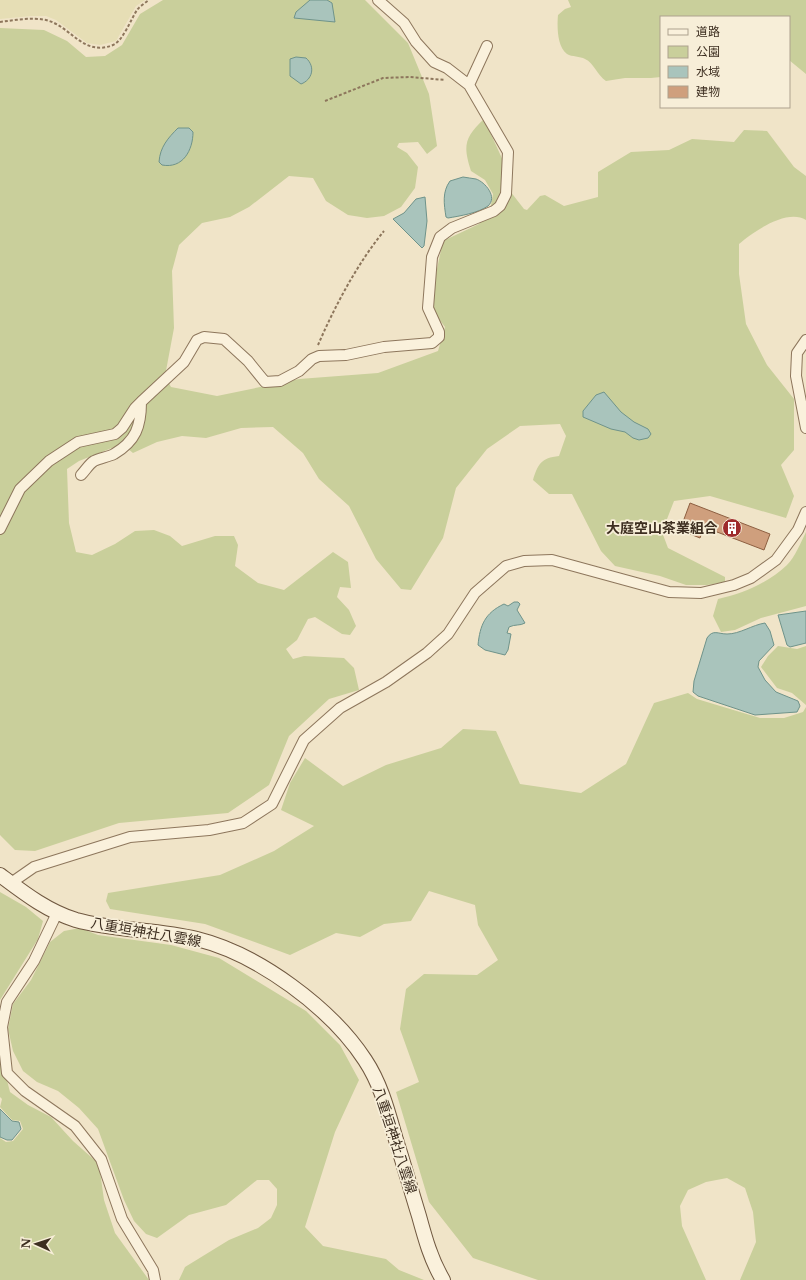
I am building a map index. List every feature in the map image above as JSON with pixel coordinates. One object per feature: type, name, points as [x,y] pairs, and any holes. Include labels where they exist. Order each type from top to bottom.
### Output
[{"type":"main road","name":"八重垣神社八雲線","points":[[6,879],[34,900],[57,913],[77,920],[176,934],[221,946],[267,971],[323,1010],[353,1042],[378,1084],[388,1112],[425,1240],[443,1280]]},
{"type":"street","points":[[0,529],[20,489],[49,461],[78,442],[115,434],[122,428],[135,408],[184,362],[197,340],[204,337],[224,339],[248,361],[265,382],[280,381],[299,371],[319,356],[346,355],[407,344],[432,343],[439,337],[440,332],[428,308],[432,257],[440,237],[452,228],[494,211],[503,200],[507,187],[508,152],[470,85],[451,71],[434,62],[416,42],[404,23],[378,0]]},
{"type":"street","points":[[470,85],[487,46]]},
{"type":"street","points":[[806,340],[797,353],[796,376],[806,428]]},
{"type":"street","points":[[81,475],[93,462],[114,454],[131,443],[137,431],[141,414],[141,402]]},
{"type":"street","points":[[6,879],[34,867],[130,837],[209,830],[243,823],[272,804],[304,740],[340,708],[386,682],[427,653],[448,634],[475,593],[506,566],[524,561],[552,560],[669,592],[701,593],[734,585],[750,578],[776,560],[798,530],[806,512]]},
{"type":"street","points":[[57,913],[34,961],[7,1002],[2,1027],[8,1073],[25,1091],[75,1126],[100,1159],[122,1219],[153,1270],[155,1280]]},
{"type":"path","points":[[0,22],[32,19],[47,20],[58,25],[85,45],[113,45],[120,39],[138,8],[149,0]]},
{"type":"path","points":[[325,101],[383,78],[410,77],[447,81]]},
{"type":"path","points":[[315,358],[317,346],[324,330],[373,244],[384,231]]},
{"type":"shaded area","points":[[0,0],[145,0],[136,6],[116,41],[100,45],[87,43],[56,20],[46,16],[0,19]]},
{"type":"green space","points":[[163,0],[365,0],[408,43],[429,94],[437,146],[427,154],[418,142],[399,143],[397,147],[407,153],[418,167],[415,188],[401,207],[384,216],[367,218],[348,215],[326,201],[313,178],[289,176],[249,207],[230,217],[202,223],[179,245],[172,271],[174,328],[165,376],[171,387],[217,396],[299,379],[378,373],[438,351],[445,327],[433,311],[435,278],[443,241],[479,224],[491,205],[493,194],[485,180],[471,171],[466,149],[472,132],[484,119],[505,165],[510,191],[524,209],[527,210],[540,196],[545,195],[564,206],[598,197],[598,172],[631,152],[669,150],[692,139],[734,142],[744,130],[767,131],[794,167],[806,176],[806,220],[798,217],[780,219],[761,228],[745,239],[739,244],[739,274],[746,324],[767,365],[794,399],[794,450],[781,465],[794,496],[786,518],[710,496],[674,501],[662,532],[668,548],[725,577],[725,582],[707,585],[686,585],[660,576],[615,566],[601,551],[572,494],[549,494],[533,480],[539,466],[544,460],[559,456],[566,436],[560,424],[520,426],[487,449],[456,488],[443,538],[411,590],[401,589],[376,559],[349,506],[319,479],[303,453],[273,427],[241,428],[206,438],[182,436],[157,442],[133,453],[122,444],[79,461],[67,469],[69,523],[76,552],[92,555],[115,544],[135,531],[154,530],[170,536],[182,546],[215,536],[234,536],[238,545],[235,566],[258,583],[284,590],[333,552],[348,562],[351,588],[340,587],[337,597],[349,610],[356,626],[350,635],[342,634],[315,617],[308,619],[297,640],[286,649],[293,659],[304,656],[344,658],[354,668],[359,690],[329,699],[289,736],[269,785],[228,813],[119,823],[35,851],[15,850],[0,835],[0,28],[44,30],[67,41],[86,57],[105,56],[122,45],[140,14]]},
{"type":"green space","points":[[568,0],[806,0],[806,74],[790,61],[790,16],[660,16],[660,77],[625,78],[606,81],[588,61],[583,58],[567,54],[561,46],[559,41],[558,15],[565,9],[571,7]]},
{"type":"green space","points":[[806,532],[806,606],[761,618],[735,630],[721,632],[713,616],[718,599],[746,591],[764,582],[780,571],[793,558]]},
{"type":"green space","points":[[778,646],[797,649],[806,646],[806,705],[792,693],[777,688],[761,667],[768,656]]},
{"type":"green space","points":[[688,693],[697,699],[760,718],[784,718],[803,712],[806,707],[806,1280],[740,1280],[756,1242],[753,1212],[745,1188],[727,1178],[706,1182],[688,1190],[680,1206],[682,1226],[706,1280],[538,1280],[473,1258],[429,1202],[396,1092],[419,1082],[400,1029],[406,989],[424,974],[477,975],[498,960],[478,925],[475,905],[429,891],[411,921],[384,924],[360,937],[336,933],[290,955],[205,924],[110,909],[106,901],[108,893],[220,875],[274,851],[314,826],[281,810],[290,783],[305,758],[343,786],[386,765],[441,748],[463,729],[496,731],[520,784],[581,793],[626,764],[654,703]]},
{"type":"green space","points":[[0,892],[26,907],[43,921],[38,939],[0,1000]]},
{"type":"green space","points":[[80,928],[98,935],[171,945],[219,958],[306,1011],[340,1045],[359,1080],[335,1132],[305,1227],[323,1246],[386,1259],[399,1270],[424,1280],[179,1280],[185,1267],[229,1240],[258,1228],[271,1218],[277,1205],[277,1189],[269,1180],[257,1180],[226,1205],[189,1215],[157,1238],[146,1234],[134,1221],[124,1200],[98,1129],[79,1108],[58,1091],[37,1082],[23,1071],[13,1051],[8,1029],[13,1004],[31,980],[50,942],[64,931]]},
{"type":"green space","points":[[0,1053],[10,1092],[28,1105],[51,1117],[73,1141],[99,1164],[104,1200],[115,1233],[149,1280],[0,1280],[0,1138],[6,1142],[13,1141],[23,1129],[20,1121],[12,1120],[0,1107],[2,1099],[0,1097]]},
{"type":"water","points":[[310,0],[327,0],[332,3],[335,22],[294,18],[296,12]]},
{"type":"water","points":[[296,57],[306,58],[312,69],[308,80],[301,84],[290,76],[290,59]]},
{"type":"water","points":[[178,128],[189,128],[193,132],[193,139],[189,151],[181,161],[176,164],[162,165],[159,162],[163,147]]},
{"type":"water","points":[[463,177],[476,179],[483,183],[491,194],[491,202],[488,206],[479,211],[448,218],[446,217],[444,203],[447,185],[450,181]]},
{"type":"water","points":[[425,197],[427,221],[424,246],[422,248],[393,219],[404,213],[416,199]]},
{"type":"water","points":[[604,392],[621,412],[634,422],[648,429],[651,434],[648,438],[639,440],[633,438],[625,432],[611,429],[583,417],[583,411],[596,395]]},
{"type":"water","points":[[514,602],[518,602],[520,604],[517,610],[525,623],[509,627],[507,633],[511,634],[508,650],[505,655],[485,650],[478,645],[482,626],[492,611],[504,604],[508,606]]},
{"type":"water","points":[[806,611],[806,643],[790,647],[787,645],[778,615]]},
{"type":"water","points":[[765,623],[770,631],[774,645],[759,661],[758,667],[765,680],[776,692],[798,701],[800,706],[797,712],[755,715],[698,696],[693,692],[694,681],[709,635],[714,633],[732,634]]},
{"type":"water","points":[[0,1109],[12,1121],[19,1122],[21,1129],[12,1140],[7,1140],[0,1137]]},
{"type":"building","name":"大庭空山茶業組合","points":[[690,503],[770,534],[764,550],[704,527],[700,538],[680,530]]},
{"type":"place","name":"大庭空山茶業組合","points":[[732,528]]}]
